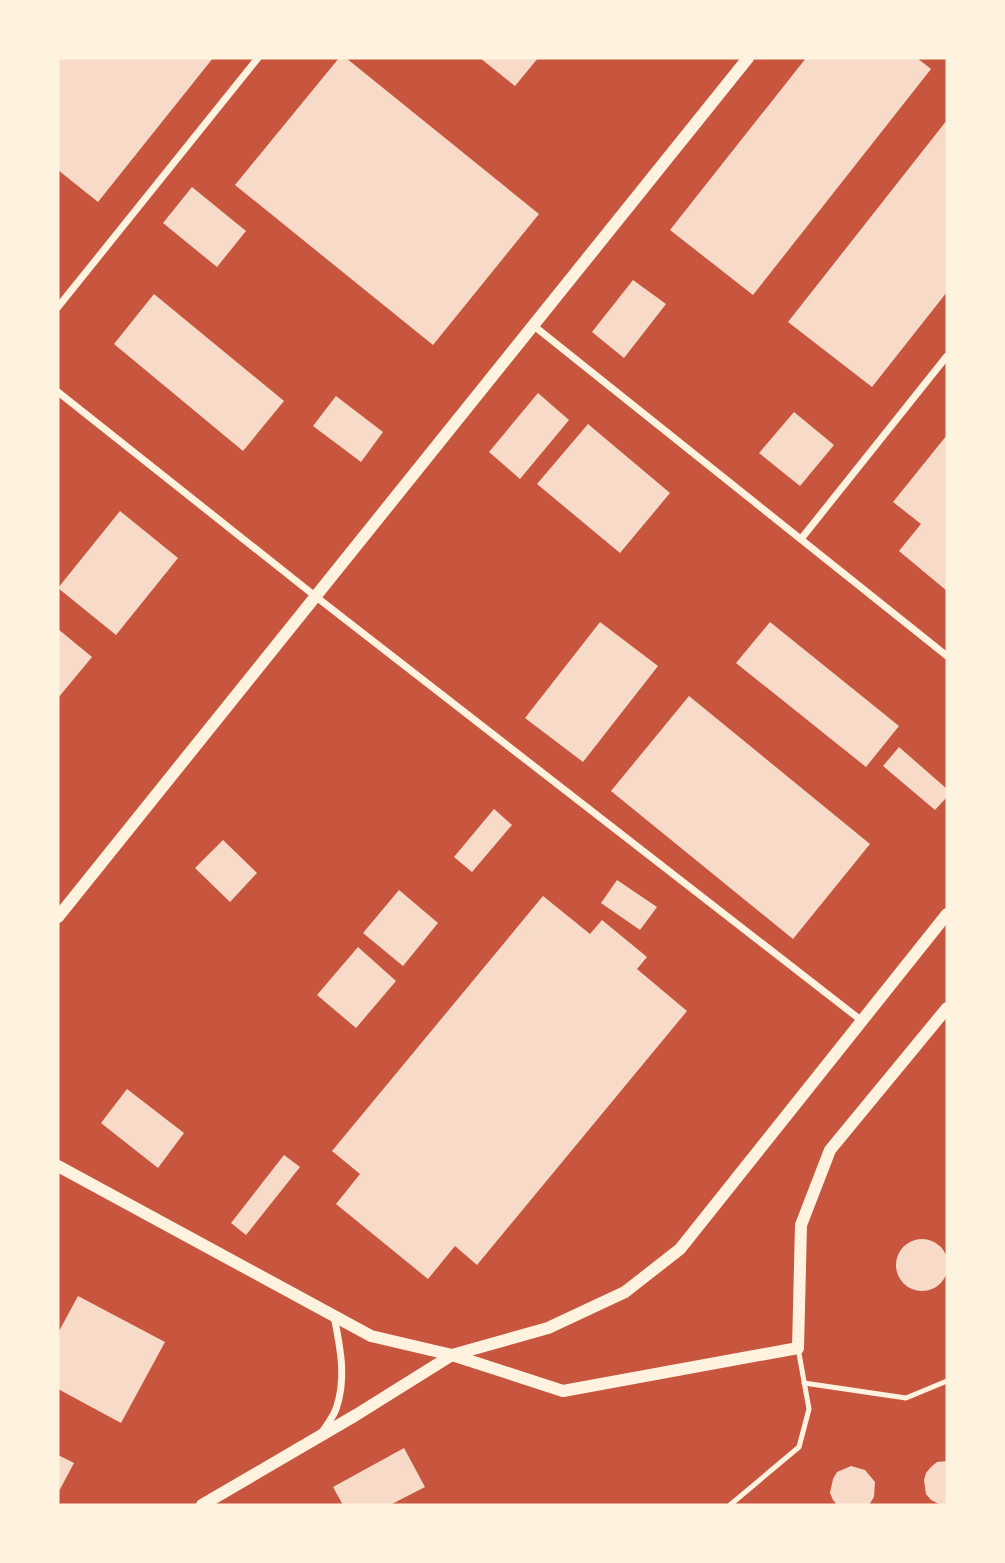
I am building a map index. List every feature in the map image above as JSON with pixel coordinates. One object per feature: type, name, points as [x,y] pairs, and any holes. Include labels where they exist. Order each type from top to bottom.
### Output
[{"type":"street","points":[[58,307],[258,58]]},
{"type":"street","points":[[58,917],[748,58]]},
{"type":"street","points":[[534,326],[947,656]]},
{"type":"street","points":[[801,539],[947,356]]},
{"type":"street","points":[[58,392],[862,1021]]},
{"type":"street","points":[[202,1505],[453,1355],[548,1328],[625,1292],[680,1249],[947,915]]},
{"type":"street","points":[[58,1166],[371,1336],[453,1355],[563,1391],[798,1349],[801,1225],[830,1150],[947,1008]]},
{"type":"street","points":[[319,1437],[336,1410],[342,1381],[341,1349],[334,1316]]},
{"type":"lane","points":[[730,1505],[799,1447],[809,1409],[798,1349]]},
{"type":"lane","points":[[804,1383],[906,1398],[947,1381]]},
{"type":"building","points":[[58,58],[213,58],[98,202],[58,170]]},
{"type":"building","points":[[339,58],[346,58],[539,214],[433,345],[235,185]]},
{"type":"building","points":[[480,58],[538,58],[515,86]]},
{"type":"building","points":[[806,58],[917,58],[931,69],[753,295],[670,230]]},
{"type":"building","points":[[947,120],[947,292],[872,387],[788,322]]},
{"type":"building","points":[[192,187],[246,231],[217,267],[163,223]]},
{"type":"building","points":[[633,280],[666,304],[624,358],[592,332]]},
{"type":"building","points":[[154,294],[284,401],[243,451],[114,344]]},
{"type":"building","points":[[538,393],[569,420],[520,479],[489,452]]},
{"type":"building","points":[[336,396],[383,432],[361,462],[313,426]]},
{"type":"building","points":[[794,412],[834,445],[800,486],[759,453]]},
{"type":"building","points":[[588,424],[670,493],[620,553],[537,484]]},
{"type":"building","points":[[947,435],[947,591],[899,551],[921,524],[893,502]]},
{"type":"building","points":[[120,511],[178,558],[116,635],[58,588]]},
{"type":"building","points":[[600,622],[658,666],[583,762],[525,718]]},
{"type":"building","points":[[770,622],[899,726],[866,767],[736,663]]},
{"type":"building","points":[[58,629],[92,657],[58,698]]},
{"type":"building","points":[[689,696],[870,844],[793,939],[611,791]]},
{"type":"building","points":[[899,747],[947,789],[947,797],[935,810],[883,766]]},
{"type":"building","points":[[494,809],[512,825],[472,872],[454,857]]},
{"type":"building","points":[[223,840],[257,873],[230,902],[195,868]]},
{"type":"building","points":[[617,880],[657,907],[640,930],[601,903]]},
{"type":"building","points":[[399,890],[438,923],[403,966],[363,933]]},
{"type":"building","points":[[543,896],[590,934],[602,920],[647,957],[637,969],[687,1011],[477,1265],[455,1246],[428,1279],[336,1204],[360,1174],[332,1151]]},
{"type":"building","points":[[358,947],[396,981],[356,1028],[317,995]]},
{"type":"building","points":[[127,1089],[184,1133],[158,1168],[101,1123]]},
{"type":"building","points":[[284,1155],[300,1167],[246,1235],[231,1223]]},
{"type":"building","points":[[922,1239],[932,1241],[940,1247],[946,1255],[946,1275],[940,1283],[932,1289],[922,1291],[912,1289],[904,1283],[898,1275],[896,1265],[898,1255],[904,1247],[912,1241]]},
{"type":"building","points":[[78,1296],[165,1342],[121,1423],[58,1389],[58,1333]]},
{"type":"building","points":[[404,1448],[425,1487],[390,1505],[343,1505],[333,1487]]},
{"type":"building","points":[[58,1455],[74,1463],[58,1493]]},
{"type":"building","points":[[947,1461],[947,1505],[941,1505],[926,1494],[924,1480],[926,1473],[937,1462]]},
{"type":"building","points":[[851,1466],[865,1470],[875,1482],[874,1497],[869,1505],[837,1505],[833,1500],[830,1493],[833,1479],[837,1472]]}]
